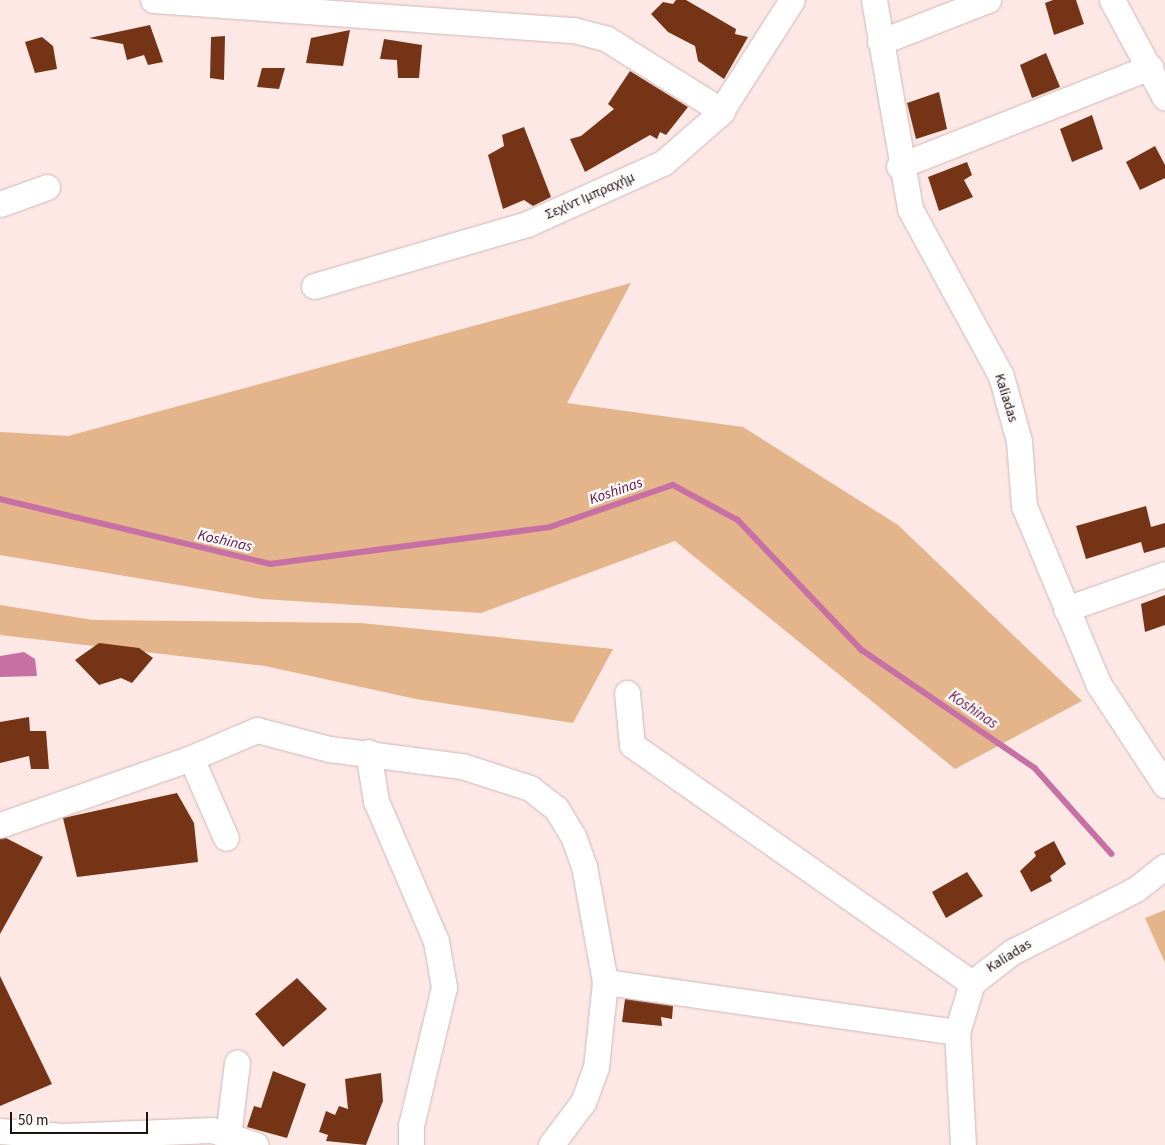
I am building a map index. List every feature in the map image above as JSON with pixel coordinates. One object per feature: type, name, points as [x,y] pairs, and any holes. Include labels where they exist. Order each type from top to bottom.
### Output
[{"type":"street","points":[[154,0],[574,30],[607,39],[722,111]]},
{"type":"street","name":"Σεχίντ Ιμπραχήμ","points":[[314,286],[527,224],[663,164],[722,111],[792,0]]},
{"type":"street","name":"Kaliadas","points":[[874,0],[899,166],[921,234],[1001,376],[1019,441],[1024,506],[1099,685],[1165,785]]},
{"type":"street","points":[[880,42],[988,0]]},
{"type":"street","points":[[1112,0],[1150,67],[1165,98]]},
{"type":"street","points":[[899,166],[1150,67]]},
{"type":"street","points":[[0,204],[47,187]]},
{"type":"street","points":[[1066,609],[1165,574]]},
{"type":"street","points":[[627,693],[632,745],[972,983]]},
{"type":"street","points":[[0,825],[192,758],[257,730],[329,749],[368,752],[500,776],[530,788],[556,808],[584,866],[605,982],[596,1067],[583,1102],[550,1145]]},
{"type":"street","points":[[368,752],[376,801],[436,941],[444,987],[411,1125],[411,1145]]},
{"type":"street","points":[[192,758],[226,838]]},
{"type":"street","name":"Kaliadas","points":[[963,1145],[957,1032],[972,983],[1012,952],[1136,889],[1165,866]]},
{"type":"street","points":[[605,982],[957,1032]]},
{"type":"street","points":[[228,1136],[237,1063]]},
{"type":"street","points":[[0,1131],[63,1136],[212,1130],[256,1145]]},
{"type":"shaded area","points":[[631,283],[567,403],[743,427],[898,525],[1082,701],[955,769],[675,541],[481,613],[262,599],[0,555],[0,432],[68,436]]},
{"type":"shaded area","points":[[0,605],[93,620],[361,623],[613,649],[573,723],[416,699],[265,666],[0,635]]},
{"type":"shaded area","points":[[24,652],[35,659],[37,676],[0,677],[0,656]]},
{"type":"shaded area","points":[[1165,910],[1165,963],[1145,918]]},
{"type":"building","points":[[676,0],[686,0],[736,29],[735,34],[748,37],[724,79],[698,61],[695,46],[668,32],[651,14],[663,2],[673,4]]},
{"type":"building","points":[[1053,0],[1076,0],[1084,24],[1054,35],[1045,3]]},
{"type":"building","points":[[150,25],[163,62],[148,65],[144,55],[127,60],[123,44],[89,38]]},
{"type":"building","points":[[350,30],[343,66],[306,63],[311,38]]},
{"type":"building","points":[[225,36],[224,80],[210,78],[211,37]]},
{"type":"building","points":[[42,37],[53,46],[57,69],[35,73],[25,42]]},
{"type":"building","points":[[384,39],[422,45],[419,78],[398,78],[397,60],[380,59]]},
{"type":"building","points":[[1046,53],[1060,87],[1032,98],[1020,65]]},
{"type":"building","points":[[262,68],[285,68],[279,89],[257,87]]},
{"type":"building","points":[[630,71],[688,107],[666,135],[660,132],[657,139],[650,135],[585,172],[570,139],[581,136],[614,109],[608,104]]},
{"type":"building","points":[[939,92],[947,129],[916,139],[907,103]]},
{"type":"building","points":[[1092,115],[1103,149],[1072,162],[1060,129]]},
{"type":"building","points":[[524,127],[551,197],[533,206],[524,200],[503,209],[488,155],[504,146],[502,135]]},
{"type":"building","points":[[1155,146],[1165,165],[1165,178],[1140,190],[1126,162]]},
{"type":"building","points":[[967,162],[972,175],[964,180],[973,197],[939,211],[928,177]]},
{"type":"building","points":[[1146,506],[1151,527],[1165,523],[1165,547],[1144,553],[1141,542],[1086,559],[1076,526]]},
{"type":"building","points":[[1165,595],[1165,625],[1145,632],[1141,604]]},
{"type":"building","points":[[99,643],[139,648],[153,658],[132,683],[121,678],[99,685],[75,660]]},
{"type":"building","points":[[29,717],[30,731],[46,731],[49,769],[31,769],[29,756],[0,763],[0,722]]},
{"type":"building","points":[[177,793],[194,823],[198,862],[77,877],[63,818]]},
{"type":"building","points":[[6,838],[43,857],[0,934],[0,839]]},
{"type":"building","points":[[1054,841],[1066,864],[1050,876],[1052,881],[1031,892],[1020,871],[1036,856],[1034,852]]},
{"type":"building","points":[[967,872],[983,896],[946,918],[932,892]]},
{"type":"building","points":[[0,976],[52,1084],[0,1106]]},
{"type":"building","points":[[297,978],[327,1009],[283,1047],[255,1014]]},
{"type":"building","points":[[625,999],[673,1006],[672,1019],[661,1017],[662,1026],[622,1022]]},
{"type":"building","points":[[273,1071],[306,1084],[287,1138],[247,1127],[254,1106],[261,1108]]},
{"type":"building","points":[[381,1073],[383,1101],[366,1145],[326,1141],[328,1135],[319,1132],[326,1111],[335,1115],[339,1106],[348,1109],[345,1079]]},
{"type":"waterway","name":"Koshinas","points":[[0,499],[270,564],[550,527],[673,485],[738,520],[862,650],[1035,768],[1112,854]]}]
